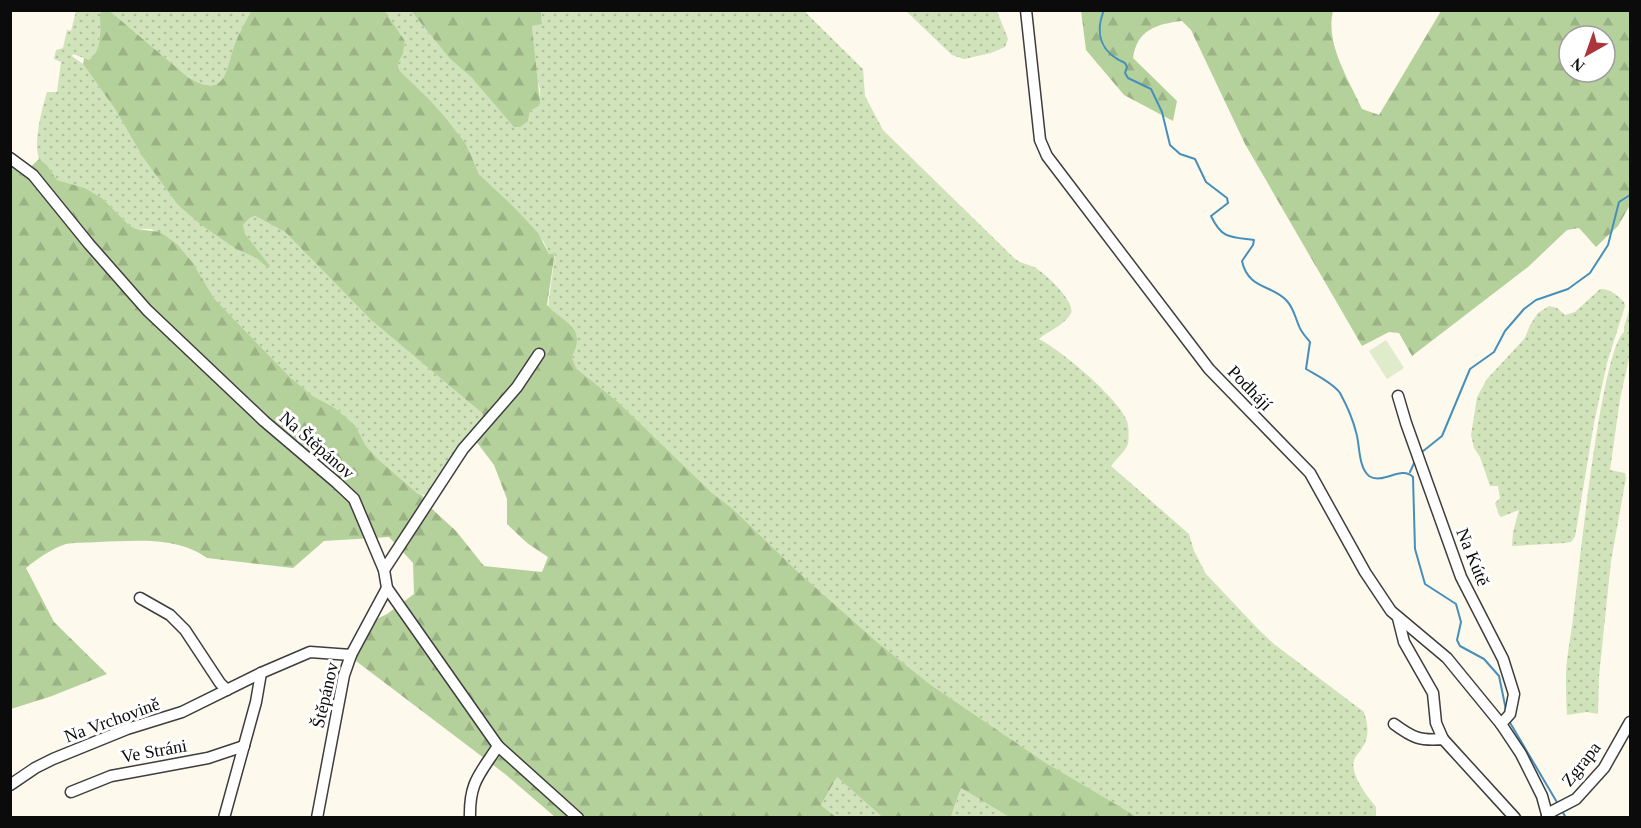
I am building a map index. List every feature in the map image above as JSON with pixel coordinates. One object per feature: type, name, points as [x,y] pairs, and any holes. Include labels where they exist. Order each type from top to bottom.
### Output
[{"type":"street","name":"Podhájí","points":[[1026,10],[1040,140],[1047,156],[1209,369],[1310,473],[1365,572],[1391,611],[1447,658],[1505,720],[1542,796],[1547,816]]},
{"type":"street","name":"Na Štěpánov","points":[[10,158],[33,175],[147,310],[248,407],[354,500],[384,570],[387,588],[498,746],[578,818]]},
{"type":"street","points":[[384,570],[463,450],[517,387],[539,354]]},
{"type":"street","name":"Na Kútě","points":[[1398,396],[1461,577],[1503,659],[1514,694],[1505,720]]},
{"type":"street","name":"Štěpánov","points":[[317,818],[344,675],[351,655],[387,588]]},
{"type":"street","points":[[141,598],[170,615],[185,630],[227,690]]},
{"type":"street","points":[[1398,618],[1404,642],[1432,693],[1436,723],[1443,739],[1515,818]]},
{"type":"street","name":"Na Vrchovině","points":[[10,785],[53,759],[127,729],[182,712],[310,652],[351,655]]},
{"type":"street","points":[[224,818],[261,673]]},
{"type":"street","name":"Zgrapa","points":[[1547,816],[1576,799],[1604,768],[1630,722]]},
{"type":"street","points":[[1394,724],[1423,741],[1443,739]]},
{"type":"street","name":"Ve Stráni","points":[[71,792],[111,776],[208,758],[244,746]]},
{"type":"street","points":[[470,818],[473,784],[498,746]]},
{"type":"green space","points":[[76,11],[102,11],[100,40],[97,52],[89,60],[73,54],[72,56],[83,64],[115,109],[142,156],[177,204],[236,249],[256,258],[268,268],[244,234],[243,225],[255,216],[285,232],[371,320],[483,414],[481,421],[469,432],[426,495],[417,493],[379,460],[366,446],[355,425],[290,377],[214,298],[193,263],[178,245],[151,229],[136,229],[129,225],[102,198],[85,188],[57,180],[47,165],[39,159],[37,144],[45,99],[47,92],[57,92],[61,62],[54,59],[56,50],[63,48],[67,30],[71,31]]},
{"type":"green space","points":[[102,11],[111,12],[189,78],[211,85],[218,83],[227,71],[236,41],[251,11],[385,11],[405,41],[403,54],[398,63],[399,70],[429,99],[466,144],[479,174],[538,233],[549,254],[555,252],[547,305],[572,326],[575,332],[576,347],[572,357],[576,368],[618,402],[711,492],[733,509],[797,571],[877,642],[931,685],[1046,763],[1137,817],[1009,817],[961,788],[951,817],[882,817],[837,777],[821,805],[836,817],[555,817],[505,774],[356,661],[363,626],[387,614],[414,594],[413,563],[389,537],[324,541],[293,568],[207,558],[182,546],[155,541],[78,543],[60,546],[44,554],[26,568],[54,622],[107,674],[52,696],[11,709],[10,166],[22,175],[39,159],[47,165],[57,180],[85,188],[102,198],[129,225],[136,229],[160,232],[178,245],[193,263],[214,298],[233,318],[290,377],[355,425],[366,446],[379,460],[422,495],[431,508],[456,531],[484,566],[542,572],[548,557],[527,543],[507,524],[507,499],[494,465],[469,432],[481,421],[483,414],[371,320],[285,232],[255,216],[243,225],[245,234],[270,266],[268,268],[256,258],[236,249],[200,224],[177,204],[142,156],[115,109],[83,64],[84,58],[89,60],[97,51]]},
{"type":"green space","points":[[106,11],[251,11],[236,41],[227,71],[218,83],[211,85],[189,78],[111,12]]},
{"type":"green space","points":[[385,11],[411,11],[450,59],[528,121],[530,111],[539,106],[540,90],[532,26],[542,23],[541,11],[804,11],[863,69],[865,96],[883,130],[1014,258],[1039,270],[1069,302],[1071,313],[1068,317],[1039,339],[1061,353],[1088,376],[1122,411],[1128,423],[1128,444],[1111,466],[1189,534],[1194,551],[1206,574],[1260,631],[1364,712],[1367,735],[1365,744],[1354,760],[1353,766],[1360,785],[1376,807],[1376,817],[1137,817],[1046,763],[931,685],[877,642],[797,571],[733,509],[711,492],[618,402],[576,368],[572,357],[576,347],[576,333],[567,322],[548,307],[555,254],[549,254],[544,242],[514,207],[479,174],[466,144],[446,118],[399,70],[398,63],[403,54],[405,41]]},
{"type":"green space","points":[[411,11],[541,11],[542,24],[532,26],[540,103],[530,111],[528,121],[520,127],[514,127],[472,78],[450,59]]},
{"type":"green space","points":[[906,11],[997,11],[1008,39],[1005,47],[991,53],[964,59],[952,55]]},
{"type":"green space","points":[[1081,11],[1333,11],[1332,36],[1345,74],[1362,109],[1379,115],[1441,11],[1630,11],[1630,205],[1618,226],[1596,247],[1579,228],[1567,230],[1528,267],[1412,356],[1399,333],[1389,332],[1362,346],[1245,144],[1191,30],[1182,21],[1164,24],[1149,30],[1135,48],[1133,58],[1177,101],[1173,121],[1124,95],[1086,50]]},
{"type":"green space","points":[[1600,289],[1614,293],[1624,302],[1625,306],[1607,363],[1594,423],[1575,537],[1571,542],[1565,543],[1512,546],[1519,510],[1501,517],[1499,515],[1495,503],[1500,498],[1498,486],[1490,486],[1480,457],[1474,448],[1471,435],[1477,397],[1487,379],[1525,338],[1538,313],[1549,306],[1557,308],[1565,315],[1575,312]]},
{"type":"green space","points":[[1630,307],[1630,354],[1620,399],[1610,470],[1625,473],[1626,478],[1611,561],[1599,676],[1598,714],[1587,712],[1567,715],[1567,665],[1592,463],[1607,378],[1615,348],[1624,332]]},
{"type":"green space","points":[[1386,340],[1404,368],[1387,379],[1369,351]]},
{"type":"green space","points":[[837,777],[882,817],[836,817],[821,805]]},
{"type":"green space","points":[[961,788],[1009,817],[951,818]]},
{"type":"waterway","points":[[1104,10],[1100,27],[1102,42],[1111,54],[1125,63],[1127,67],[1125,73],[1128,78],[1151,89],[1162,112],[1170,145],[1180,154],[1195,159],[1206,182],[1227,198],[1228,203],[1211,216],[1215,224],[1228,236],[1254,240],[1242,261],[1245,270],[1255,282],[1282,296],[1291,307],[1301,330],[1310,342],[1306,369],[1329,383],[1340,393],[1355,427],[1365,472],[1374,478],[1403,473],[1413,477],[1415,549],[1425,584],[1456,604],[1461,622],[1457,640],[1460,646],[1484,659],[1499,676],[1506,710]]},
{"type":"waterway","points":[[1422,452],[1442,436],[1470,369],[1494,352],[1505,331],[1524,309],[1536,300],[1568,289],[1590,273],[1608,245],[1619,202],[1630,195]]},
{"type":"waterway","points":[[1410,472],[1415,461]]},
{"type":"waterway","points":[[1509,721],[1558,804]]},
{"type":"waterway","points":[[1562,811],[1566,818]]}]
